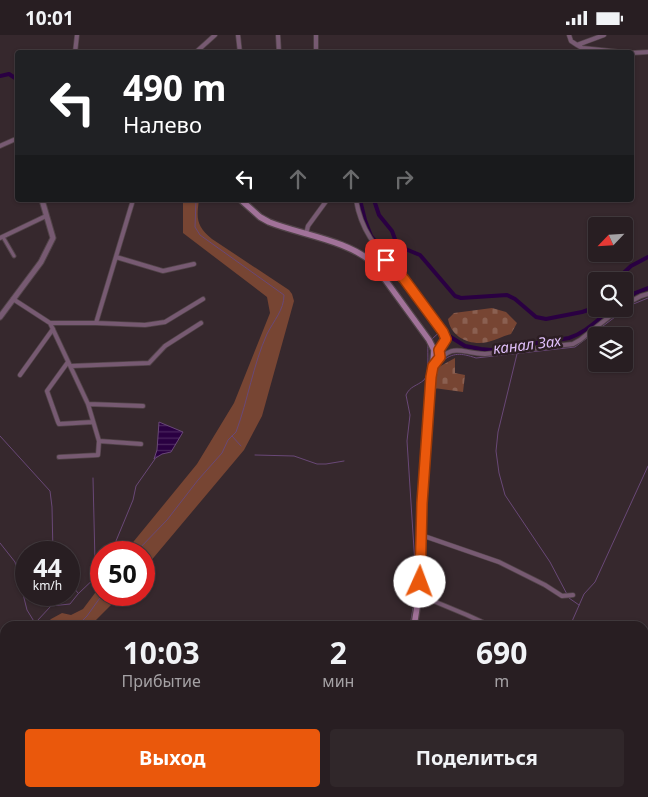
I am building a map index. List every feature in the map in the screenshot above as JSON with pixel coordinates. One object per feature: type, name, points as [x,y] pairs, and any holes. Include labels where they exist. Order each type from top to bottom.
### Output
[{"type":"main road","points":[[242,202],[269,222],[346,247],[367,258],[373,263],[437,350],[433,366],[424,463],[421,535],[422,568],[415,621]]},
{"type":"street","points":[[75,50],[77,35]]},
{"type":"street","points":[[198,50],[214,35]]},
{"type":"street","points":[[238,35],[240,50]]},
{"type":"street","points":[[278,35],[279,50]]},
{"type":"street","points":[[316,35],[316,50]]},
{"type":"street","points":[[569,35],[571,41],[582,48],[601,50]]},
{"type":"street","points":[[577,45],[604,35]]},
{"type":"street","points":[[634,53],[648,53]]},
{"type":"street","points":[[0,146],[15,139]]},
{"type":"street","points":[[0,317],[41,262],[53,239],[42,202]]},
{"type":"street","points":[[96,323],[132,202]]},
{"type":"street","points":[[306,234],[308,227],[326,202]]},
{"type":"street","points":[[356,202],[358,211],[371,241],[404,279],[443,332],[446,339],[437,350],[440,357]]},
{"type":"street","points":[[14,256],[2,237],[46,216]]},
{"type":"street","points":[[116,257],[163,271],[194,263]]},
{"type":"street","points":[[633,300],[648,294]]},
{"type":"street","points":[[13,299],[50,323],[88,404],[98,441],[98,455],[59,457]]},
{"type":"street","points":[[50,323],[145,325],[165,322],[203,299]]},
{"type":"street","points":[[433,366],[440,357],[457,349],[486,354],[573,344],[609,317]]},
{"type":"street","points":[[93,422],[60,424],[58,422],[47,391],[70,364],[149,363],[165,346],[201,323]]},
{"type":"street","points":[[20,375],[53,329]]},
{"type":"street","points":[[88,404],[143,406]]},
{"type":"street","points":[[98,441],[141,443]]},
{"type":"street","points":[[421,535],[499,562],[545,585],[562,596],[573,595]]},
{"type":"street","points":[[419,595],[479,621]]},
{"type":"green space","points":[[183,202],[199,202],[199,222],[207,234],[289,290],[294,301],[262,416],[244,450],[155,556],[155,541],[134,541],[197,464],[234,403],[270,313],[267,297],[183,233]]},
{"type":"green space","points":[[492,308],[506,312],[517,323],[511,334],[488,342],[475,343],[457,336],[450,326],[448,319],[454,313]]},
{"type":"green space","points":[[455,358],[455,373],[465,375],[463,392],[434,388],[437,368]]},
{"type":"green space","points":[[90,600],[90,606],[110,606],[95,621],[49,621],[62,613],[71,615],[83,609]]},
{"type":"shaded area","points":[[159,422],[183,432],[171,452],[162,454],[154,459],[157,450]]},
{"type":"waterway","points":[[0,76],[9,74],[15,78]]},
{"type":"waterway","points":[[147,541],[167,520],[222,453],[228,440],[236,432],[262,346],[284,300],[284,295],[200,235],[195,227],[196,202]]},
{"type":"waterway","name":"канал Зах","points":[[360,202],[371,236],[415,288],[449,336],[465,346],[491,350],[569,338],[587,329],[602,317]]},
{"type":"waterway","points":[[375,202],[379,215],[392,231],[396,242],[403,248],[420,255],[455,296],[461,298],[507,295],[515,299],[536,317],[546,319],[588,310]]},
{"type":"waterway","points":[[625,272],[631,266],[648,257]]},
{"type":"waterway","name":"канал Зах","points":[[633,294],[648,288]]},
{"type":"waterway","points":[[441,362],[449,356],[457,354],[476,358],[575,347],[631,305],[648,298]]},
{"type":"waterway","points":[[432,339],[444,328]]},
{"type":"waterway","points":[[411,621],[416,580],[407,441],[410,415],[406,395],[426,377],[428,345]]},
{"type":"waterway","points":[[517,354],[498,432],[496,451],[499,473],[505,495],[550,562],[569,598],[579,605]]},
{"type":"waterway","points":[[0,436],[50,491],[53,541]]},
{"type":"waterway","points":[[232,436],[241,446]]},
{"type":"waterway","points":[[255,455],[294,456],[317,464],[344,461]]},
{"type":"waterway","points":[[116,541],[133,500],[136,486],[155,459]]},
{"type":"waterway","points":[[572,621],[584,594],[595,582],[648,466]]},
{"type":"waterway","points":[[93,478],[94,541]]},
{"type":"waterway","points":[[0,543],[15,562],[27,610],[34,621]]},
{"type":"waterway","points":[[37,621],[51,606],[70,604],[90,583]]},
{"type":"waterway","points":[[82,621],[94,606]]},
{"type":"route","points":[[386,260],[404,279],[443,332],[446,339],[439,350],[440,357],[433,366],[431,377],[422,503],[422,568],[420,582]]}]
